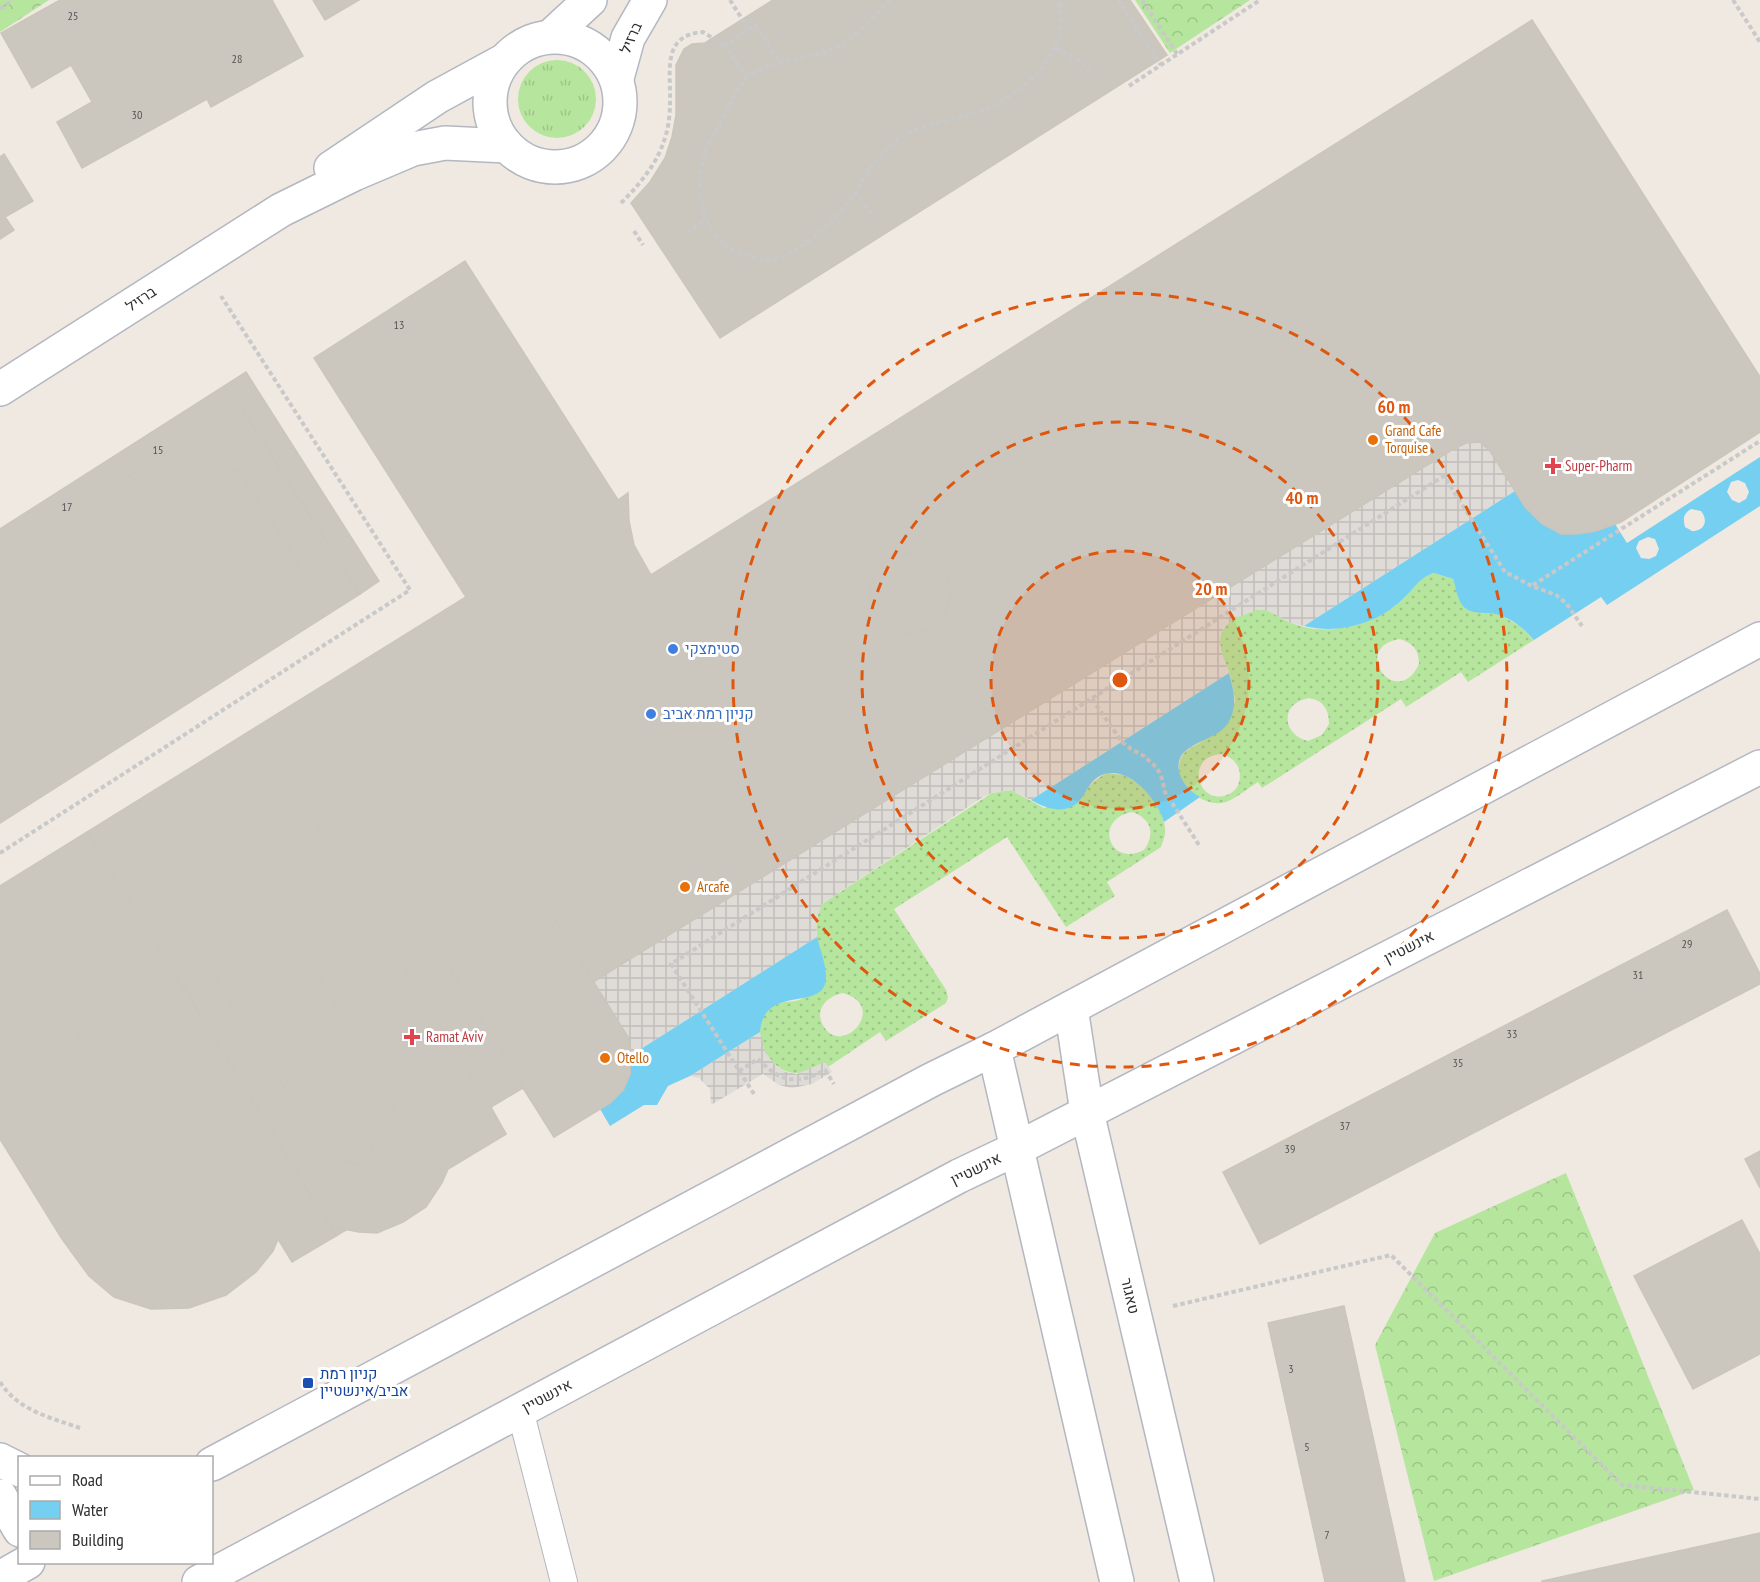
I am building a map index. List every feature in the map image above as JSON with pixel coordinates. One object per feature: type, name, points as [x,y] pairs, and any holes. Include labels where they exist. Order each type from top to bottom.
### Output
[{"type":"street","points":[[551,36],[590,0]]},
{"type":"street","name":"ברזיל","points":[[617,78],[628,38],[650,0]]},
{"type":"street","points":[[551,36],[571,38],[591,46],[606,59],[617,78],[621,99],[619,119],[610,139],[595,154],[576,164],[555,167],[534,164],[515,154],[496,130],[490,113],[490,94],[495,75],[505,60],[518,48],[534,40],[551,36]]},
{"type":"street","name":"ברזיל","points":[[281,210],[311,182],[408,116],[462,82],[505,60]]},
{"type":"street","name":"ברזיל","points":[[0,389],[281,210],[354,174],[413,148],[445,143],[507,146]]},
{"type":"street","points":[[214,1462],[899,1097],[994,1049],[1760,639]]},
{"type":"street","name":"אינשטיין","points":[[199,1582],[959,1176],[1018,1148],[1760,767]]},
{"type":"street","name":"טאגור","points":[[1071,1008],[1087,1112],[1197,1582]]},
{"type":"street","points":[[994,1049],[1117,1582]]},
{"type":"street","points":[[0,1460],[18,1469]]},
{"type":"street","points":[[0,1496],[18,1527]]},
{"type":"street","points":[[0,1578],[26,1564]]},
{"type":"street","points":[[37,1564],[41,1582]]},
{"type":"lane","points":[[520,1410],[564,1582]]},
{"type":"path","points":[[0,9],[13,0]]},
{"type":"path","points":[[729,0],[749,30]]},
{"type":"path","points":[[890,0],[852,37],[834,49],[769,67],[747,78],[736,90],[703,156],[700,198],[705,219],[712,233],[735,252],[756,259],[774,259],[791,252],[808,240],[846,205],[880,156],[894,142],[913,132],[946,120],[974,114],[1017,93],[1039,71],[1056,48],[1062,24],[1059,3],[1067,0]]},
{"type":"path","points":[[1118,0],[1161,65]]},
{"type":"path","points":[[1142,0],[1177,54]]},
{"type":"path","points":[[1129,86],[1260,0]]},
{"type":"path","points":[[1733,0],[1760,42]]},
{"type":"path","points":[[725,46],[755,25],[782,64]]},
{"type":"path","points":[[621,203],[649,171],[662,147],[670,112],[670,61],[675,46],[690,35],[703,32],[725,46],[747,78]]},
{"type":"path","points":[[1056,48],[1081,62],[1090,71]]},
{"type":"path","points":[[855,192],[871,213]]},
{"type":"path","points":[[687,233],[705,219]]},
{"type":"path","points":[[634,231],[644,245]]},
{"type":"path","points":[[0,853],[410,590],[221,296]]},
{"type":"path","points":[[1532,586],[1760,441]]},
{"type":"path","points":[[754,1094],[671,964],[1444,476],[1506,572],[1532,586],[1556,595],[1566,603],[1582,626]]},
{"type":"path","points":[[1092,699],[1122,742],[1156,767],[1166,792],[1199,844]]},
{"type":"path","points":[[740,1071],[758,1059],[776,1074],[790,1080],[805,1079],[825,1070],[834,1084]]},
{"type":"path","points":[[1135,1315],[1391,1255],[1622,1485],[1760,1499]]},
{"type":"path","points":[[0,1382],[9,1396],[28,1409],[80,1428]]},
{"type":"green space","points":[[0,0],[49,0],[0,32]]},
{"type":"green space","points":[[1135,0],[1250,0],[1170,53]]},
{"type":"green space","points":[[549,60],[565,60],[579,66],[590,77],[596,91],[596,107],[590,121],[579,132],[565,138],[549,138],[535,132],[524,121],[518,107],[518,91],[524,77],[535,66]]},
{"type":"green space","points":[[1434,573],[1453,579],[1459,596],[1488,613],[1498,614],[1520,626],[1534,640],[1468,682],[1461,672],[1406,707],[1401,699],[1262,788],[1258,782],[1230,800],[1217,803],[1191,792],[1180,776],[1181,758],[1189,749],[1206,738],[1235,702],[1230,675],[1220,644],[1222,633],[1230,621],[1244,613],[1258,610],[1268,611],[1289,622],[1312,629],[1352,626],[1388,611],[1425,577]],"holes":[[[1400,639],[1414,648],[1419,664],[1410,677],[1400,681],[1390,679],[1382,672],[1378,663],[1378,653],[1385,644]],[[1310,698],[1319,701],[1328,714],[1329,724],[1322,735],[1308,741],[1292,732],[1289,725],[1289,711],[1300,700]],[[1221,754],[1236,764],[1240,777],[1238,786],[1231,793],[1217,797],[1209,794],[1203,788],[1199,780],[1199,771],[1202,763],[1209,757]]]},
{"type":"green space","points":[[1108,773],[1130,778],[1144,789],[1156,804],[1165,828],[1161,847],[1107,882],[1115,896],[1066,927],[1007,837],[894,909],[946,990],[948,997],[946,1003],[886,1041],[880,1032],[828,1067],[825,1062],[807,1071],[795,1073],[778,1067],[771,1060],[765,1052],[759,1034],[763,1016],[771,1007],[779,1003],[802,999],[826,974],[816,930],[818,913],[822,904],[992,793],[1011,790],[1044,808],[1080,801],[1092,784]],"holes":[[[1132,812],[1147,822],[1150,827],[1150,838],[1144,850],[1132,854],[1122,853],[1110,840],[1109,832],[1112,823],[1120,816]],[[843,993],[856,999],[862,1008],[862,1017],[858,1026],[850,1033],[841,1036],[832,1035],[821,1021],[821,1010],[832,997]]]},
{"type":"green space","points":[[1566,1173],[1694,1490],[1434,1581],[1375,1345],[1435,1233]]},
{"type":"shaded area","points":[[1480,442],[1490,451],[1515,491],[1304,626],[1291,623],[1266,610],[1256,610],[1233,619],[1224,627],[1220,638],[1221,651],[1229,673],[1031,800],[1011,790],[983,797],[822,904],[816,920],[817,937],[630,1056],[627,1037],[593,982],[1450,451],[1466,443]]},
{"type":"shaded area","points":[[760,1032],[765,1052],[776,1066],[786,1072],[797,1074],[825,1062],[832,1072],[812,1084],[792,1088],[779,1085],[763,1074],[711,1105],[710,1089],[699,1078],[690,1076]]},
{"type":"water","points":[[1760,457],[1760,506],[1607,605],[1601,597],[1534,640],[1518,625],[1504,617],[1467,609],[1459,600],[1453,579],[1434,573],[1422,579],[1396,605],[1372,620],[1345,628],[1304,626],[1515,491],[1525,506],[1546,526],[1557,531],[1582,533],[1615,524],[1627,543]],"holes":[[[1738,480],[1745,483],[1749,492],[1746,499],[1739,503],[1732,500],[1727,492],[1731,482]],[[1691,509],[1701,511],[1705,518],[1704,525],[1696,531],[1685,527],[1686,513]],[[1648,537],[1655,539],[1659,549],[1656,556],[1649,559],[1641,558],[1636,548],[1639,541]]]},
{"type":"water","points":[[1229,673],[1234,692],[1234,704],[1228,723],[1222,730],[1187,750],[1181,757],[1179,765],[1184,783],[1200,797],[1164,822],[1155,803],[1147,793],[1138,784],[1119,774],[1108,773],[1095,779],[1081,799],[1070,808],[1050,808],[1031,800]]},
{"type":"water","points":[[817,937],[826,974],[824,986],[818,993],[772,1007],[764,1017],[760,1032],[690,1076],[668,1086],[657,1105],[644,1105],[610,1126],[600,1109],[608,1104],[623,1087],[630,1056]]},
{"type":"building","points":[[60,0],[272,0],[303,56],[211,107],[207,99],[82,168],[57,122],[92,102],[71,65],[32,88],[1,33]]},
{"type":"building","points":[[313,0],[359,0],[325,20]]},
{"type":"building","points":[[773,0],[1130,0],[1167,55],[720,338],[631,203],[650,182],[665,158],[676,115],[676,65],[684,49],[692,44],[705,43]]},
{"type":"building","name":"קניון רמת אביב","points":[[1532,20],[1760,377],[1760,432],[1621,522],[1596,531],[1576,534],[1561,534],[1541,523],[1525,507],[1490,451],[1480,442],[1466,443],[1450,451],[593,982],[628,1037],[630,1074],[623,1090],[610,1103],[554,1137],[523,1088],[491,1107],[506,1134],[336,1236],[87,832],[466,597],[314,358],[465,261],[618,500],[628,493],[629,521],[634,545],[651,575]]},
{"type":"building","points":[[4,154],[33,201],[5,217],[14,230],[0,239],[0,157]]},
{"type":"building","points":[[246,372],[379,581],[360,594],[240,406],[0,558],[0,529]]},
{"type":"building","points":[[240,406],[360,594],[0,823],[0,558]]},
{"type":"building","points":[[238,469],[300,566],[0,760],[0,623]]},
{"type":"building","points":[[910,553],[925,556],[938,565],[947,578],[950,593],[947,608],[938,621],[925,630],[910,633],[895,630],[882,621],[873,608],[870,593],[873,578],[882,565],[895,556]]},
{"type":"building","points":[[944,613],[982,675],[978,686],[966,694],[955,693],[949,689],[914,633],[926,630],[937,623]]},
{"type":"building","points":[[306,807],[506,1134],[448,1169],[442,1183],[426,1207],[403,1222],[377,1233],[333,1227],[306,1211],[285,1190],[257,1152],[224,1094],[216,1059],[202,1018],[185,984],[165,997],[124,925]],"holes":[[[291,930],[396,1104],[370,1149],[375,1158],[359,1165],[338,1158],[325,1150],[214,978]]]},
{"type":"building","points":[[87,832],[336,1236],[292,1262],[278,1239],[273,1251],[256,1272],[226,1295],[189,1308],[151,1309],[114,1297],[89,1276],[62,1239],[0,1139],[0,886]]},
{"type":"building","points":[[547,907],[628,1037],[630,1056],[630,1074],[623,1090],[610,1103],[554,1137],[449,967]]},
{"type":"building","points":[[1727,910],[1760,974],[1760,984],[1260,1244],[1223,1172]]},
{"type":"building","points":[[33,965],[80,1039],[55,1054],[8,980]]},
{"type":"building","points":[[1760,1151],[1760,1188],[1745,1159]]},
{"type":"building","points":[[1742,1220],[1760,1254],[1760,1354],[1693,1389],[1634,1276]]},
{"type":"building","points":[[1344,1306],[1405,1582],[1325,1582],[1268,1323]]},
{"type":"building","points":[[1760,1533],[1760,1582],[1542,1582],[1542,1581]]},
{"type":"place","name":"Grand Cafe Torquise","points":[[1373,440]]},
{"type":"place","name":"Super-Pharm","points":[[1553,466]]},
{"type":"place","name":"סטימצקי","points":[[673,649]]},
{"type":"place","name":"קניון רמת אביב","points":[[651,714]]},
{"type":"place","name":"Arcafe","points":[[685,887]]},
{"type":"place","name":"Ramat Aviv","points":[[412,1037]]},
{"type":"place","name":"Otello","points":[[605,1058]]},
{"type":"place","name":"קניון רמת אביב/אינשטיין","points":[[308,1383]]}]
